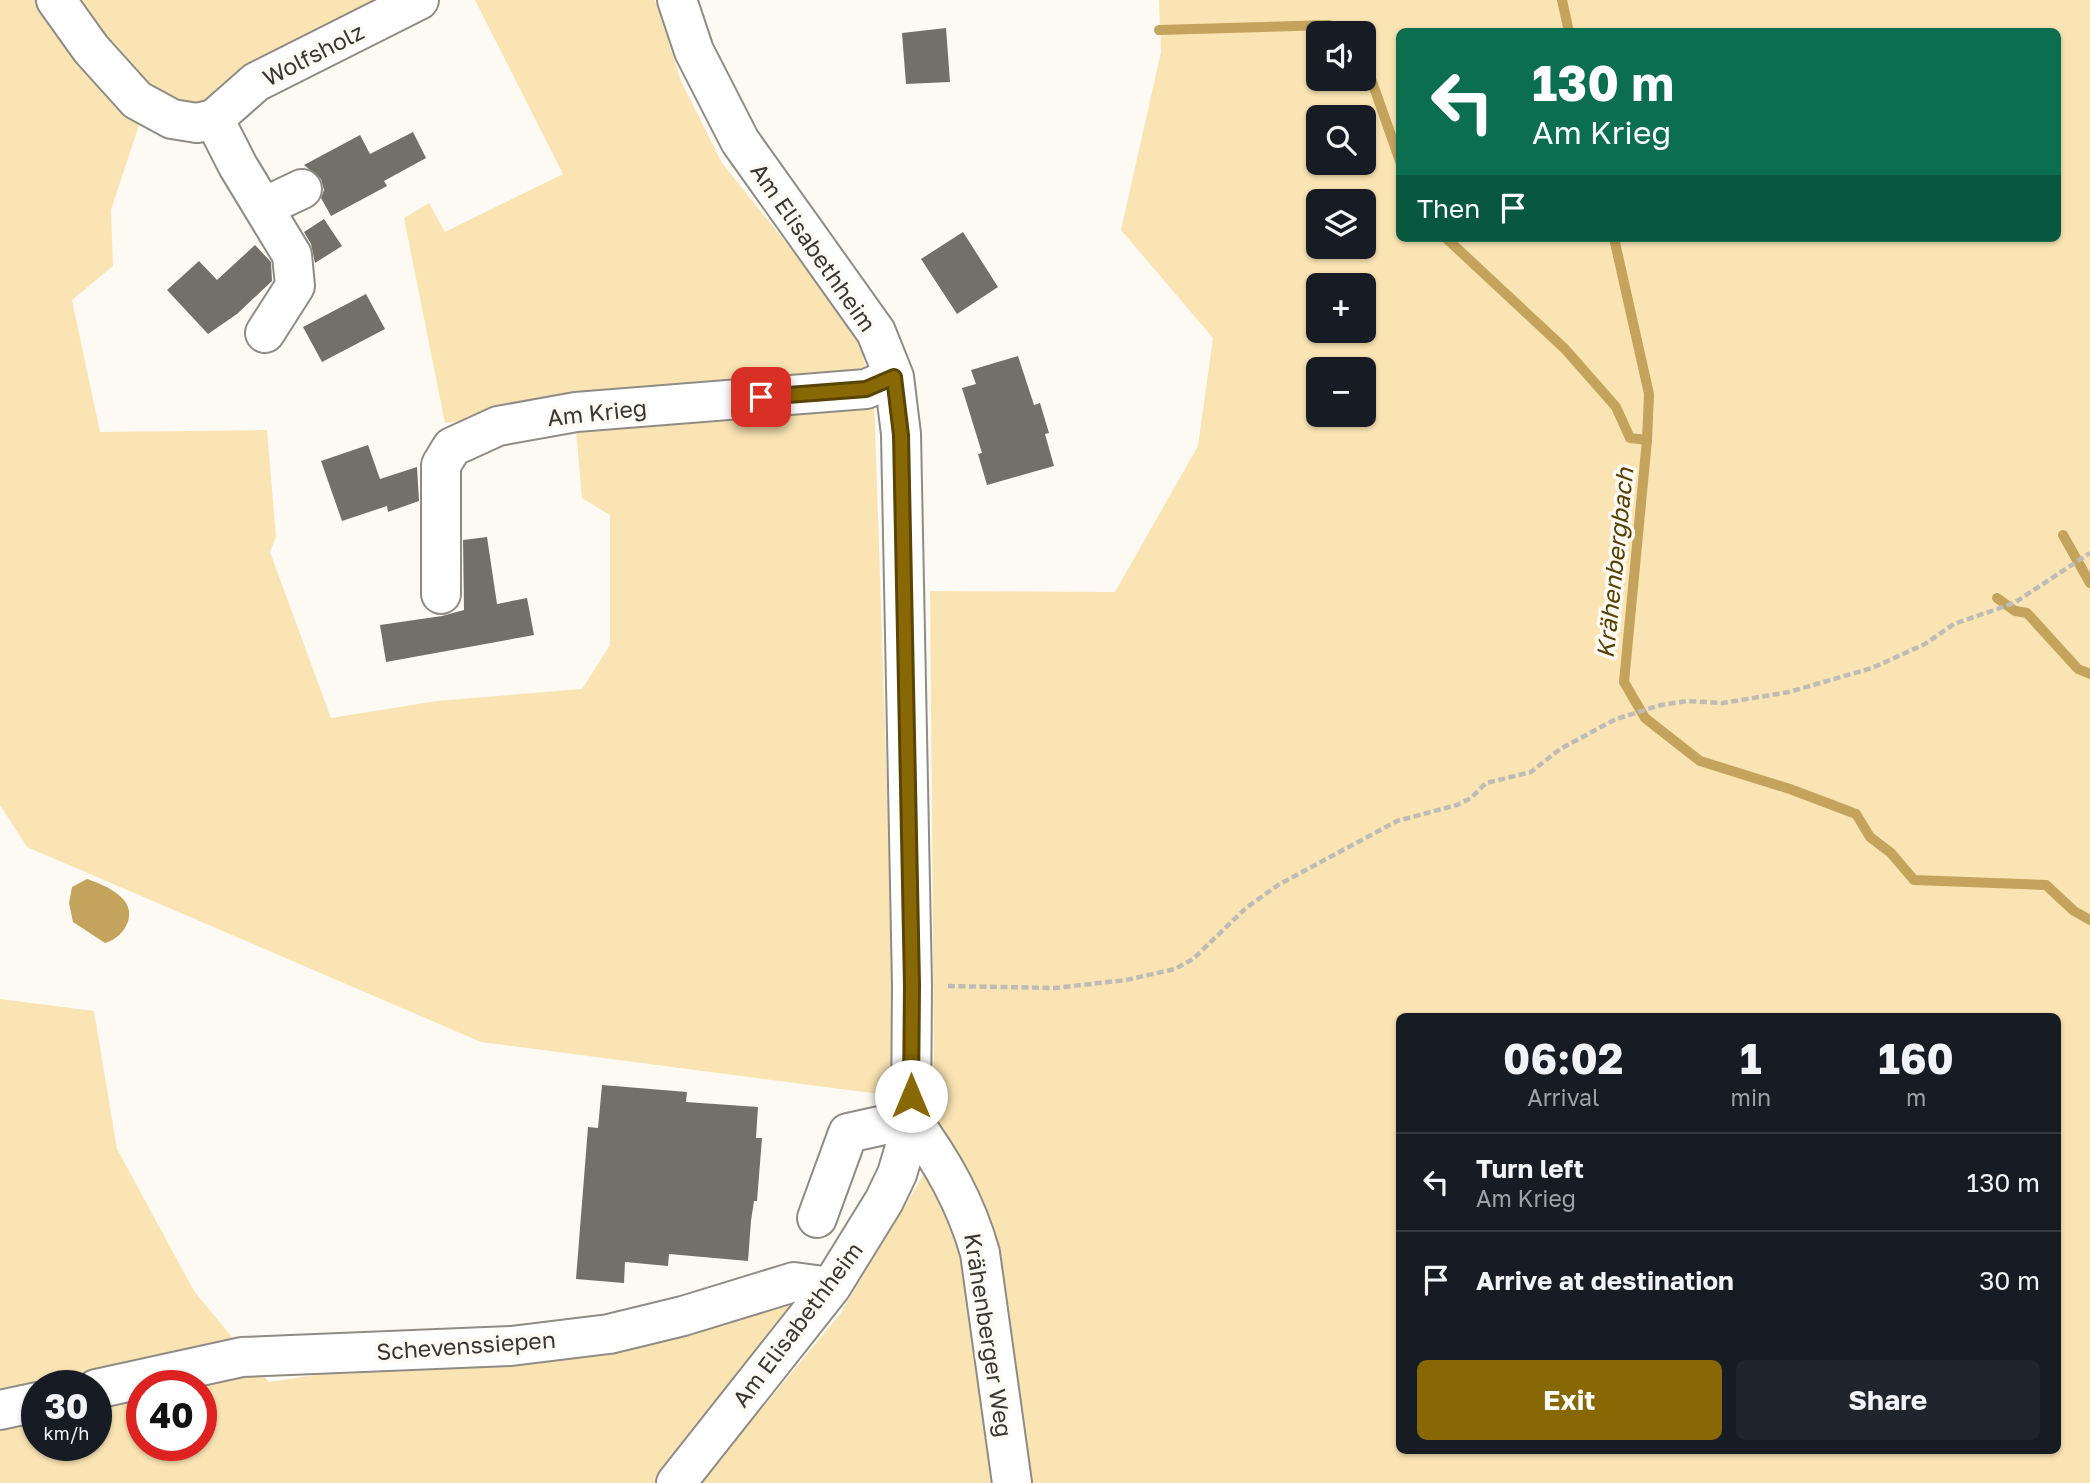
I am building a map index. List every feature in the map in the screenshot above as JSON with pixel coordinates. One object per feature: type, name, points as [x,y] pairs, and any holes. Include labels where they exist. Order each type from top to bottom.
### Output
[{"type":"street","points":[[56,0],[91,49],[137,100],[172,119],[197,123],[214,119],[238,166],[292,255],[295,286],[265,333]]},
{"type":"street","name":"Wolfsholz","points":[[214,119],[256,82],[418,0]]},
{"type":"street","name":"Am Elisabethheim","points":[[676,1483],[831,1287],[897,1174],[911,1119],[912,985],[901,435],[894,377],[876,332],[740,141],[694,51],[677,0]]},
{"type":"street","points":[[264,207],[302,189]]},
{"type":"street","name":"Am Krieg","points":[[441,594],[442,465],[452,447],[498,426],[576,412],[866,389],[894,377]]},
{"type":"street","points":[[817,1218],[848,1133],[911,1119]]},
{"type":"street","name":"Krähenberger Weg","points":[[911,1119],[949,1175],[973,1228],[980,1253],[1012,1483]]},
{"type":"street","name":"Schevenssiepen","points":[[112,1385],[242,1357],[511,1346],[609,1334],[683,1316],[794,1282],[831,1287]]},
{"type":"street","points":[[0,1410],[21,1405]]},
{"type":"path","points":[[912,985],[1028,989],[1126,980],[1175,969],[1193,959],[1246,908],[1278,885],[1397,821],[1457,805],[1471,798],[1486,783],[1531,772],[1560,748],[1616,719],[1661,705],[1687,701],[1723,703],[1789,692],[1872,668],[1925,644],[1954,624],[2014,603],[2090,553]]},
{"type":"shaded area","points":[[0,0],[48,0],[141,119],[111,210],[113,266],[72,300],[100,432],[267,430],[276,537],[270,552],[331,718],[437,701],[582,689],[610,645],[610,515],[582,498],[575,419],[874,396],[895,1096],[481,1042],[27,847],[0,805]]},
{"type":"shaded area","points":[[66,0],[389,0],[210,106],[167,105]]},
{"type":"shaded area","points":[[475,0],[655,0],[681,81],[722,163],[825,291],[861,346],[868,381],[577,404],[445,423],[404,218],[429,203],[445,232],[563,174]]},
{"type":"shaded area","points":[[1159,0],[2090,0],[2090,1483],[1024,1483],[931,1121],[934,1062],[930,591],[1115,592],[1198,446],[1213,338],[1121,230],[1161,52]]},
{"type":"shaded area","points":[[87,879],[114,891],[129,909],[125,928],[105,943],[73,922],[69,903],[72,887]]},
{"type":"shaded area","points":[[0,999],[94,1011],[117,1149],[194,1291],[269,1382],[796,1303],[657,1483],[0,1483]]},
{"type":"shaded area","points":[[927,1169],[956,1218],[1002,1483],[700,1483],[840,1314]]},
{"type":"building","points":[[946,28],[950,82],[906,84],[902,33]]},
{"type":"building","points":[[413,132],[426,158],[384,181],[387,186],[331,216],[321,198],[324,190],[321,179],[304,165],[360,135],[370,154]]},
{"type":"building","points":[[324,219],[342,246],[315,263],[311,244],[304,232]]},
{"type":"building","points":[[963,232],[998,287],[957,314],[921,259]]},
{"type":"building","points":[[255,245],[271,262],[272,281],[237,314],[208,334],[167,290],[199,261],[217,280]]},
{"type":"building","points":[[366,294],[385,329],[322,362],[303,327]]},
{"type":"building","points":[[1018,356],[1034,405],[1040,403],[1049,433],[1045,434],[1054,466],[987,485],[978,454],[982,453],[962,388],[976,384],[971,370]]},
{"type":"building","points":[[368,445],[380,479],[417,467],[419,501],[388,512],[387,506],[342,521],[321,461]]},
{"type":"building","points":[[487,537],[497,604],[527,598],[534,635],[386,662],[380,625],[464,610],[463,540]]},
{"type":"building","points":[[602,1085],[687,1092],[686,1102],[758,1107],[756,1138],[762,1138],[757,1201],[754,1201],[751,1221],[748,1261],[669,1254],[668,1266],[625,1262],[624,1283],[576,1279],[588,1127],[598,1128]]},
{"type":"waterway","name":"Krähenbergbach","points":[[1562,0],[1568,28]]},
{"type":"waterway","name":"Krähenbergbach","points":[[1159,30],[1306,26]]},
{"type":"waterway","name":"Krähenbergbach","points":[[1375,91],[1396,150]]},
{"type":"waterway","name":"Krähenbergbach","points":[[1450,242],[1565,349],[1616,407],[1630,438],[1647,440]]},
{"type":"waterway","name":"Krähenbergbach","points":[[1615,242],[1649,394],[1624,682],[1645,718],[1700,761],[1790,789],[1856,814],[1870,837],[1891,853],[1914,880],[2046,885],[2074,911],[2090,920]]},
{"type":"waterway","name":"Krähenbergbach","points":[[2063,535],[2090,583]]},
{"type":"waterway","name":"Krähenbergbach","points":[[1997,598],[2015,611],[2027,613],[2078,669],[2090,674]]},
{"type":"route","points":[[761,397],[866,389],[894,377],[901,435],[912,985],[911,1096]]}]
